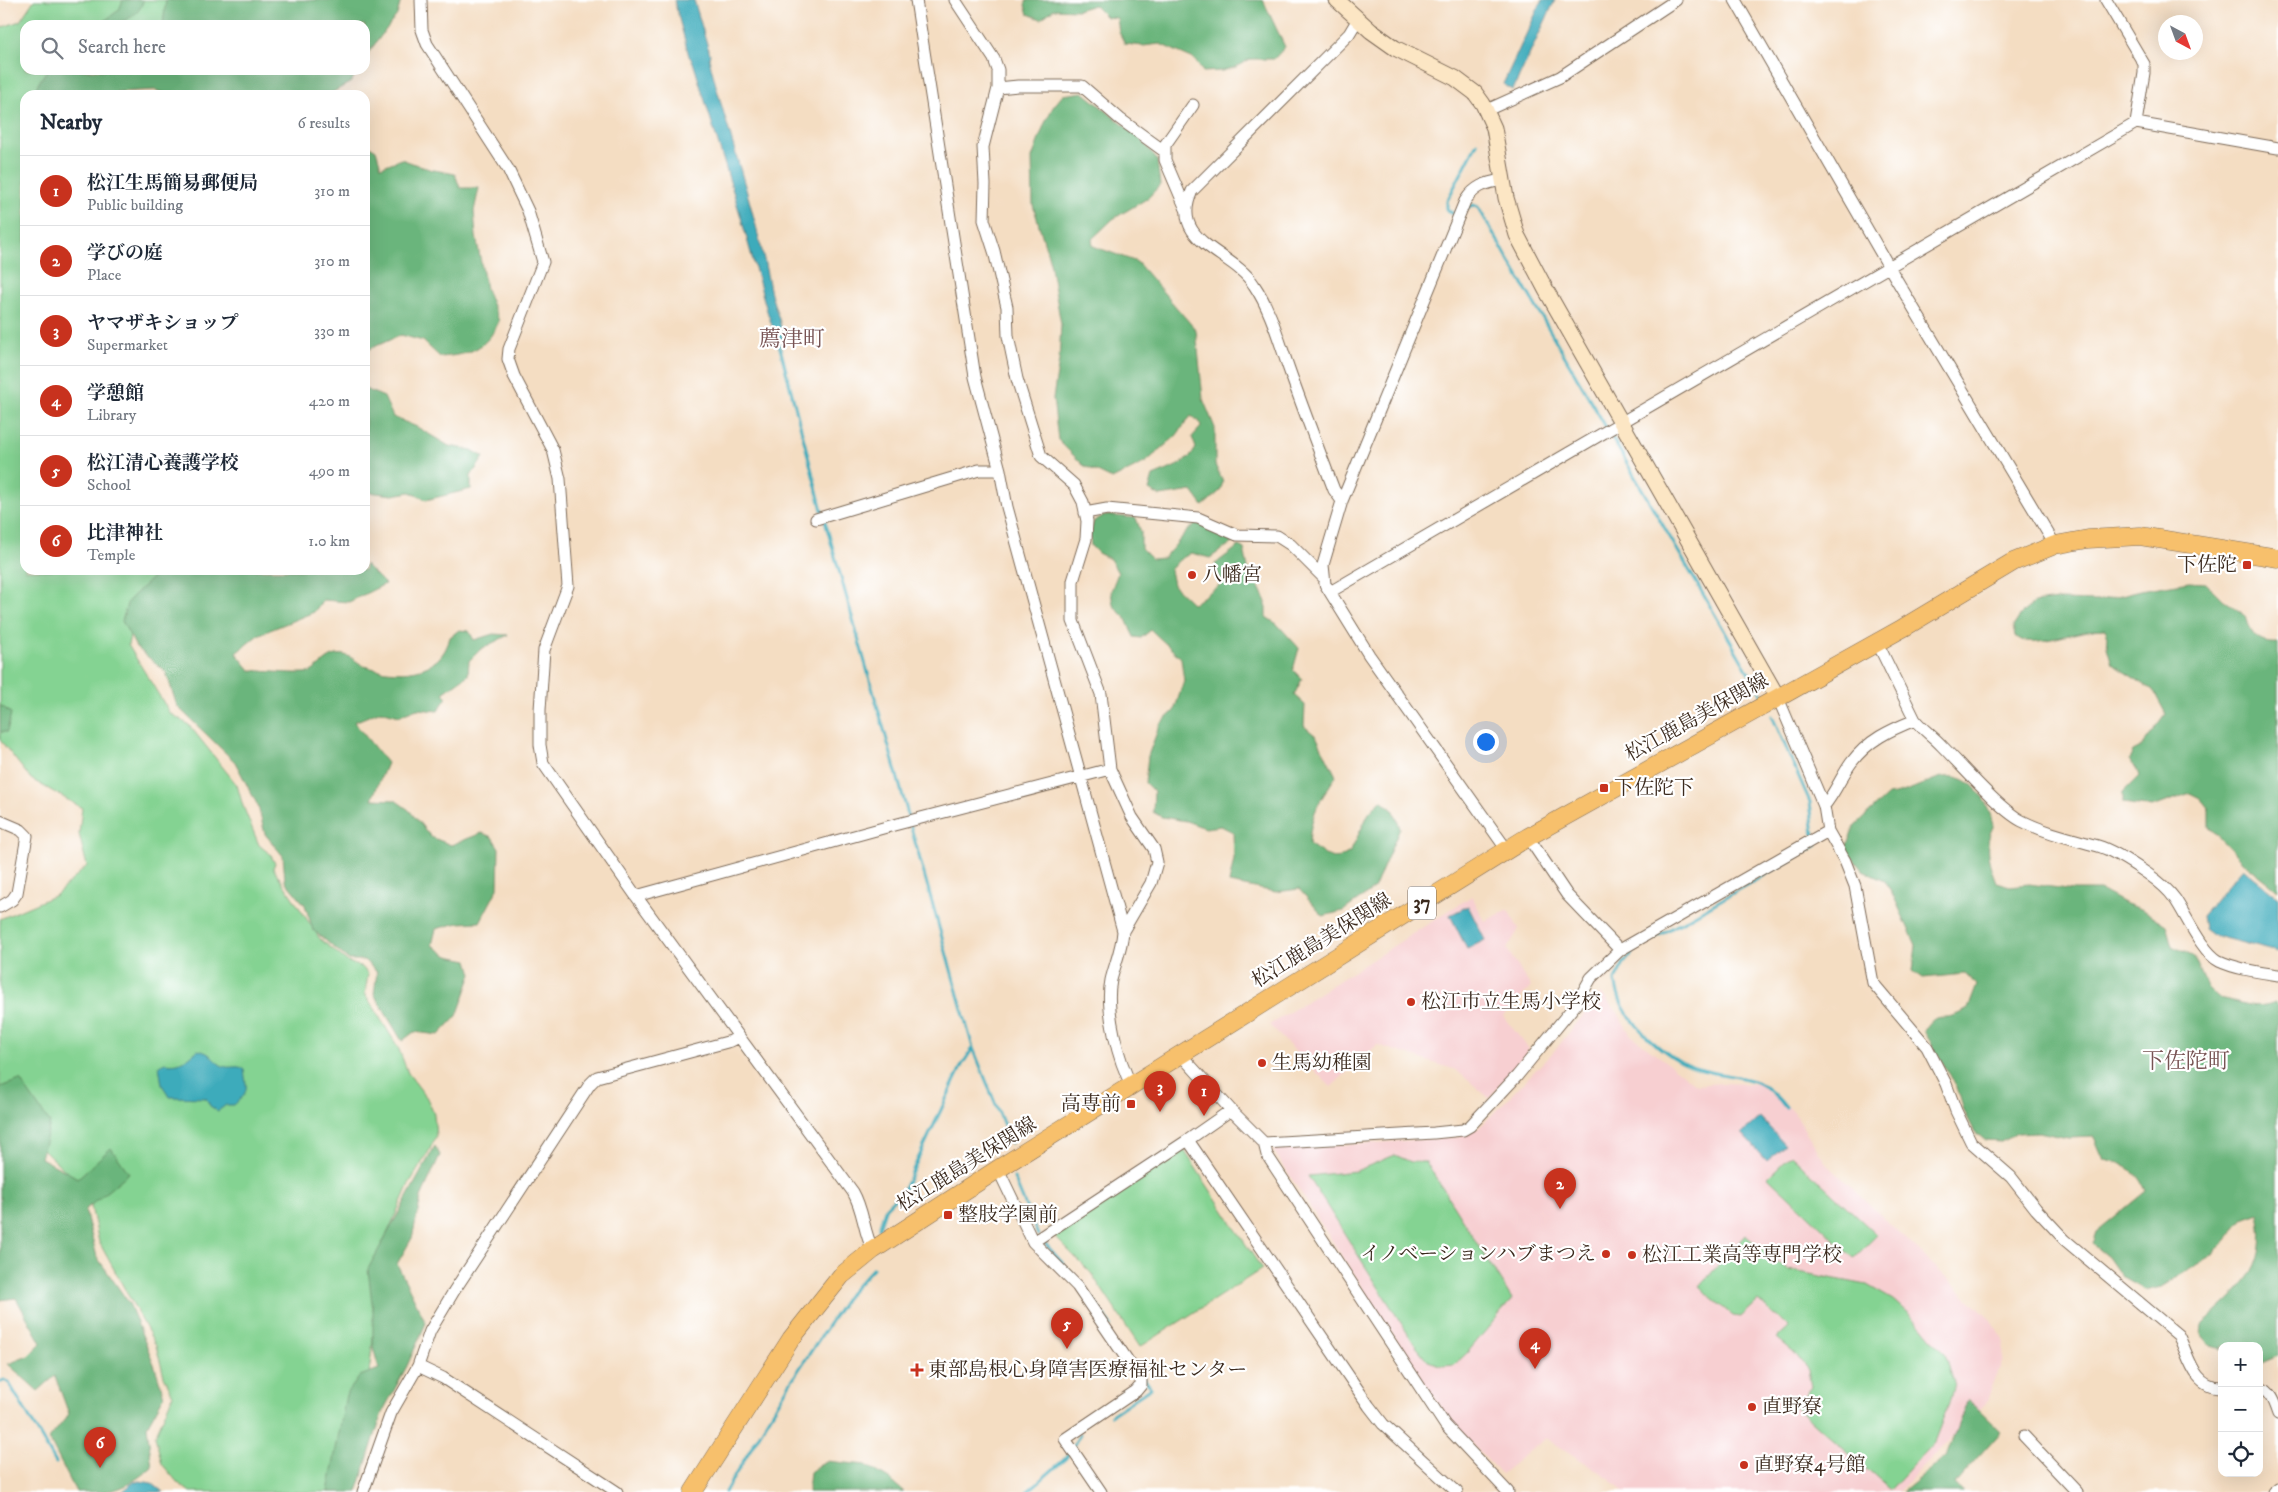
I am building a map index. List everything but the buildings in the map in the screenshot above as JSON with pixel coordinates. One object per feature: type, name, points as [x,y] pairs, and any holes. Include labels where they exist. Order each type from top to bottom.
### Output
[{"type":"main road","name":"松江鹿島美保関線","points":[[693,1492],[791,1339],[841,1276],[873,1250],[998,1169],[1528,837],[1877,642],[2013,562],[2055,545],[2088,539],[2140,536],[2278,558]]},
{"type":"street","points":[[421,0],[422,30],[427,44],[492,142],[516,182],[528,211],[543,262],[509,349],[508,359],[514,376],[553,450],[560,479],[568,586],[544,650],[540,710],[542,758],[549,774],[636,896],[853,1192],[861,1206],[866,1232],[873,1250]]},
{"type":"street","points":[[916,0],[975,376],[1000,470],[1007,507],[1122,931],[1120,950],[1111,982],[1109,1001],[1112,1024],[1123,1066],[1132,1086]]},
{"type":"street","points":[[955,0],[994,59],[998,70],[998,88],[983,148],[984,220],[994,251],[1007,307],[1008,336],[1012,358],[1035,442],[1041,456],[1074,485],[1083,502],[1086,539],[1073,581],[1073,614],[1101,694],[1110,770],[1132,817],[1154,849],[1157,862],[1152,883],[1122,931]]},
{"type":"street","points":[[1337,0],[1395,48],[1455,78],[1475,93],[1487,110],[1494,128],[1502,180],[1517,235],[1546,290],[1778,698],[1824,806],[1828,831],[1845,861],[1855,886],[1873,983],[1927,1047],[1946,1084],[1956,1111],[1971,1142],[2011,1177],[2036,1209],[2066,1240],[2178,1335],[2186,1350],[2192,1370],[2206,1384],[2218,1386]]},
{"type":"street","points":[[1487,110],[1566,73],[1676,0]]},
{"type":"street","points":[[1735,0],[1889,267],[2055,545]]},
{"type":"street","points":[[2106,0],[2144,64],[2136,123]]},
{"type":"street","points":[[1186,209],[1192,191],[1349,34],[1358,19]]},
{"type":"street","points":[[998,88],[1082,86],[1120,119],[1145,135],[1164,151]]},
{"type":"street","points":[[1194,105],[1165,144],[1164,151],[1186,209],[1188,224],[1197,236],[1215,252],[1238,266],[1258,290],[1278,337],[1334,490],[1342,501]]},
{"type":"street","points":[[1330,592],[2136,123],[2278,148]]},
{"type":"street","points":[[1502,180],[1486,183],[1474,189],[1466,201],[1342,501],[1323,565],[1324,578],[1330,592],[1369,655],[1507,850]]},
{"type":"street","points":[[816,519],[979,470],[1000,470]]},
{"type":"street","points":[[1085,513],[1108,510],[1198,518],[1237,535],[1277,536],[1291,545],[1324,578]]},
{"type":"street","points":[[1877,642],[1915,720],[2007,811],[2021,820],[2085,844],[2099,846],[2158,881],[2175,898],[2200,940],[2217,960],[2232,966],[2278,975]]},
{"type":"street","points":[[1824,806],[1864,747],[1880,736],[1915,720]]},
{"type":"street","points":[[636,896],[894,825],[1110,770]]},
{"type":"street","points":[[0,821],[21,830],[27,836],[17,893],[12,900],[0,906]]},
{"type":"street","points":[[1264,1143],[1463,1130],[1470,1126],[1517,1076],[1576,1004],[1591,978],[1620,950],[1828,831]]},
{"type":"street","points":[[1528,837],[1567,895],[1620,950]]},
{"type":"street","points":[[362,1492],[391,1413],[418,1366],[430,1331],[454,1291],[590,1084],[597,1078],[731,1041],[739,1037]]},
{"type":"street","points":[[1181,1055],[1264,1143],[1266,1155],[1445,1425],[1508,1492]]},
{"type":"street","points":[[1038,1239],[1231,1110]]},
{"type":"street","points":[[1188,1140],[1369,1406],[1383,1424],[1457,1492]]},
{"type":"street","points":[[998,1169],[1038,1239],[1077,1286],[1141,1380],[1141,1385],[1136,1391],[1065,1439],[1101,1492]]},
{"type":"street","points":[[418,1366],[442,1378],[617,1492]]},
{"type":"street","points":[[2263,1389],[2271,1397],[2278,1414]]},
{"type":"street","points":[[2024,1436],[2076,1492]]},
{"type":"street","points":[[2273,1492],[2278,1488]]},
{"type":"shaded area","name":"松江市立生馬小学校","points":[[1472,896],[1485,921],[1508,910],[1519,929],[1507,949],[1531,987],[1503,1016],[1529,1049],[1489,1098],[1456,1070],[1377,1045],[1331,1087],[1269,1025]]},
{"type":"shaded area","name":"松江工業高等専門学校","points":[[1601,993],[1618,1013],[1631,1035],[1697,1085],[1721,1083],[1758,1084],[1792,1110],[1826,1163],[1991,1320],[2004,1340],[2003,1359],[1986,1403],[1898,1492],[1623,1492],[1611,1479],[1546,1438],[1501,1474],[1448,1419],[1273,1150],[1457,1137],[1479,1128],[1556,1049]]},
{"type":"green space","points":[[34,0],[173,0],[171,20],[21,20]]},
{"type":"green space","points":[[123,0],[143,0],[138,11],[128,19],[106,20],[119,10]]},
{"type":"green space","points":[[166,0],[401,0],[397,15],[370,50],[370,20],[164,20]]},
{"type":"green space","points":[[1027,0],[1263,0],[1285,47],[1274,59],[1250,59],[1236,67],[1222,71],[1203,72],[1194,59],[1160,44],[1143,46],[1125,44],[1119,32],[1117,18],[1106,17],[1094,5],[1077,10],[1054,9],[1041,19],[1028,14],[1025,5]]},
{"type":"green space","points":[[20,21],[20,75],[75,75],[62,90],[20,90],[20,575],[233,575],[136,608],[128,645],[170,713],[189,725],[237,785],[243,806],[259,845],[270,854],[275,863],[273,868],[320,939],[348,962],[362,967],[368,974],[365,994],[398,1047],[408,1073],[427,1098],[434,1114],[436,1136],[409,1184],[384,1241],[368,1383],[343,1492],[190,1492],[178,1483],[162,1464],[155,1436],[173,1395],[164,1376],[156,1346],[99,1242],[88,1193],[0,1107],[0,919],[56,895],[87,866],[79,834],[82,808],[31,779],[0,740],[0,28]]},
{"type":"green space","points":[[44,75],[355,75],[351,82],[337,90],[34,90]]},
{"type":"green space","points":[[1083,92],[1142,140],[1157,160],[1160,185],[1148,198],[1113,219],[1092,239],[1093,246],[1137,262],[1196,330],[1203,399],[1215,428],[1215,465],[1223,482],[1220,491],[1203,506],[1192,491],[1160,496],[1149,490],[1153,476],[1183,462],[1193,454],[1196,448],[1192,437],[1201,427],[1199,421],[1191,416],[1176,436],[1146,462],[1112,479],[1083,465],[1058,440],[1053,398],[1059,361],[1061,324],[1050,262],[1033,205],[1032,158],[1053,107],[1063,95]]},
{"type":"green space","points":[[370,146],[376,150],[381,167],[401,159],[429,169],[455,174],[460,188],[479,188],[474,211],[476,236],[486,289],[499,321],[494,331],[476,349],[440,357],[423,341],[401,335],[370,349]]},
{"type":"green space","points":[[370,391],[384,397],[393,417],[417,427],[449,446],[472,450],[484,457],[471,476],[471,489],[426,500],[410,492],[393,495],[370,492]]},
{"type":"green space","points":[[1105,515],[1136,518],[1141,532],[1141,548],[1152,559],[1164,558],[1186,532],[1197,523],[1236,540],[1210,558],[1191,553],[1179,560],[1170,570],[1173,585],[1193,604],[1221,584],[1215,564],[1239,546],[1244,549],[1250,577],[1258,585],[1266,602],[1266,617],[1277,624],[1299,648],[1293,670],[1302,679],[1294,695],[1305,705],[1304,726],[1316,736],[1336,776],[1314,815],[1309,844],[1325,855],[1337,859],[1350,852],[1369,813],[1381,800],[1394,811],[1400,828],[1374,889],[1343,911],[1323,916],[1299,889],[1276,892],[1229,883],[1234,859],[1233,832],[1221,826],[1205,828],[1186,821],[1162,817],[1153,812],[1154,792],[1145,783],[1148,756],[1160,724],[1174,711],[1184,681],[1181,658],[1151,630],[1141,638],[1134,637],[1126,619],[1113,605],[1111,591],[1118,573],[1110,559],[1098,553],[1091,546],[1090,532],[1094,521]]},
{"type":"green space","points":[[370,569],[385,584],[349,602],[323,600],[314,612],[258,635],[236,653],[250,670],[307,673],[330,657],[344,655],[364,666],[403,672],[416,670],[437,660],[445,650],[450,637],[459,630],[469,631],[474,640],[493,634],[508,635],[481,649],[469,661],[468,675],[443,693],[447,697],[438,711],[417,709],[399,716],[381,711],[354,722],[387,763],[372,799],[395,800],[409,810],[431,837],[451,845],[482,833],[492,837],[499,848],[498,888],[480,922],[458,923],[436,929],[432,945],[448,956],[468,960],[472,974],[457,1016],[439,1035],[414,1032],[402,1041],[374,994],[377,972],[364,960],[349,960],[313,930],[305,905],[285,881],[283,856],[265,834],[258,806],[235,762],[177,706],[166,672],[136,647],[122,621],[128,601],[152,578],[162,575],[370,575]]},
{"type":"green space","points":[[2189,582],[2206,583],[2220,597],[2246,616],[2250,628],[2256,637],[2265,642],[2278,643],[2278,890],[2244,863],[2209,827],[2209,809],[2200,798],[2190,793],[2152,807],[2123,803],[2123,792],[2139,776],[2136,768],[2129,760],[2133,752],[2139,749],[2146,741],[2166,714],[2153,690],[2112,664],[2107,647],[2108,636],[2105,629],[2034,641],[2023,640],[2015,636],[2013,627],[2022,613],[2034,603],[2058,600],[2097,601],[2141,590]]},
{"type":"green space","points":[[0,705],[11,713],[7,732],[0,732]]},
{"type":"green space","points":[[1942,777],[1955,777],[1966,781],[1982,797],[1994,825],[1989,839],[1988,853],[1996,882],[2010,886],[2029,884],[2074,890],[2100,890],[2124,903],[2141,909],[2166,925],[2172,946],[2194,957],[2207,987],[2218,998],[2260,1006],[2275,1002],[2278,1006],[2278,1357],[2263,1363],[2263,1342],[2218,1342],[2218,1348],[2211,1346],[2201,1334],[2202,1325],[2239,1289],[2256,1265],[2262,1233],[2259,1213],[2245,1218],[2212,1256],[2162,1286],[2145,1290],[2122,1277],[2108,1257],[2092,1244],[2096,1232],[2146,1191],[2135,1173],[2125,1166],[2104,1160],[2094,1137],[2068,1138],[2039,1132],[2017,1133],[2001,1142],[1986,1141],[1975,1132],[1964,1111],[1957,1087],[1924,1031],[1932,1020],[1936,1018],[1951,1017],[1968,1009],[1977,985],[1965,974],[1923,978],[1913,971],[1916,945],[1893,895],[1885,881],[1863,871],[1845,849],[1855,826],[1888,795]]},
{"type":"green space","points":[[20,1080],[50,1123],[41,1158],[78,1178],[111,1148],[129,1173],[85,1210],[97,1257],[129,1303],[154,1364],[164,1396],[147,1426],[152,1467],[125,1486],[109,1491],[76,1492],[49,1439],[69,1414],[55,1376],[38,1391],[8,1364],[28,1356],[41,1343],[16,1298],[0,1300],[0,1087]]},
{"type":"green space","points":[[435,1146],[440,1155],[421,1197],[412,1238],[397,1264],[426,1323],[407,1366],[382,1413],[357,1492],[328,1492],[346,1395],[360,1376],[379,1369],[373,1347],[373,1311],[368,1269]]},
{"type":"green space","points":[[1184,1150],[1262,1269],[1140,1347],[1091,1273],[1052,1234]]},
{"type":"green space","points":[[1395,1155],[1411,1162],[1426,1162],[1512,1299],[1467,1353],[1454,1365],[1444,1366],[1428,1361],[1415,1345],[1308,1176],[1356,1171]]},
{"type":"green space","points":[[1791,1155],[1877,1235],[1854,1258],[1768,1177]]},
{"type":"green space","points":[[1745,1235],[1788,1270],[1867,1285],[1893,1300],[1921,1325],[1945,1354],[1954,1383],[1948,1406],[1934,1442],[1890,1490],[1795,1406],[1811,1387],[1808,1370],[1794,1352],[1777,1338],[1789,1327],[1758,1301],[1741,1317],[1733,1316],[1699,1287]]},
{"type":"green space","points":[[1968,1399],[2001,1431],[1954,1484],[1963,1492],[1902,1492],[1946,1456]]},
{"type":"green space","points":[[826,1461],[866,1465],[889,1479],[904,1492],[808,1492],[810,1472]]},
{"type":"water","points":[[674,0],[694,0],[710,54],[709,59],[716,87],[749,199],[770,291],[781,326],[783,340],[778,344],[740,214],[693,62],[689,56]]},
{"type":"water","points":[[1542,0],[1555,0],[1513,90],[1503,84]]},
{"type":"water","points":[[2243,868],[2278,897],[2278,952],[2212,935],[2204,929],[2202,916]]},
{"type":"water","points":[[1468,906],[1485,940],[1467,949],[1450,915]]},
{"type":"water","points":[[198,1050],[209,1055],[224,1066],[244,1069],[246,1089],[243,1096],[234,1105],[226,1105],[218,1111],[210,1106],[206,1098],[170,1097],[162,1085],[159,1066],[165,1063],[175,1064],[183,1061]]},
{"type":"water","points":[[1760,1117],[1785,1145],[1767,1161],[1742,1133]]},
{"type":"water","points":[[134,1482],[152,1483],[163,1492],[122,1492]]},
{"type":"waterway","points":[[1457,212],[1453,214],[1447,209],[1447,201],[1477,143]]},
{"type":"waterway","points":[[1467,208],[1473,205],[1478,207],[1764,699]]},
{"type":"waterway","points":[[778,340],[823,514],[909,818]]},
{"type":"waterway","points":[[1772,716],[1810,802],[1814,835]]},
{"type":"waterway","points":[[879,1228],[886,1207],[904,1189],[962,1065],[973,1048],[910,824]]},
{"type":"waterway","points":[[1786,1108],[1776,1096],[1758,1083],[1748,1079],[1691,1067],[1660,1048],[1627,1013],[1619,997],[1615,980],[1624,963],[1637,948],[1817,845],[1816,841]]},
{"type":"waterway","points":[[973,1048],[1011,1143]]},
{"type":"waterway","points":[[1014,1178],[1038,1235]]},
{"type":"waterway","points":[[1042,1240],[1076,1278]]},
{"type":"waterway","points":[[725,1492],[790,1383],[849,1294],[873,1268]]},
{"type":"waterway","points":[[1081,1282],[1111,1326]]},
{"type":"waterway","points":[[1111,1415],[1151,1388],[1144,1378]]},
{"type":"waterway","points":[[0,1382],[4,1380],[9,1383],[56,1463]]},
{"type":"waterway","points":[[1073,1446],[1080,1434]]},
{"type":"waterway","points":[[1027,1492],[1066,1458],[1070,1451]]},
{"type":"place","name":"下佐陀","points":[[2247,565]]},
{"type":"place","name":"八幡宮","points":[[1192,575]]},
{"type":"place","name":"下佐陀下","points":[[1604,788]]},
{"type":"place","name":"松江市立生馬小学校","points":[[1411,1002]]},
{"type":"place","name":"生馬幼稚園","points":[[1262,1063]]},
{"type":"place","name":"高専前","points":[[1131,1104]]},
{"type":"place","name":"ヤマザキショップ","points":[[1160,1112]]},
{"type":"place","name":"松江生馬簡易郵便局","points":[[1204,1116]]},
{"type":"place","name":"学びの庭","points":[[1560,1209]]},
{"type":"place","name":"整肢学園前","points":[[948,1215]]},
{"type":"place","name":"イノベーションハブまつえ","points":[[1606,1254]]},
{"type":"place","name":"松江工業高等専門学校","points":[[1632,1255]]},
{"type":"place","name":"松江清心養護学校","points":[[1067,1349]]},
{"type":"place","name":"学憩館","points":[[1535,1369]]},
{"type":"place","name":"東部島根心身障害医療福祉センター","points":[[917,1370]]},
{"type":"place","name":"直野寮","points":[[1752,1407]]},
{"type":"place","name":"直野寮4号館","points":[[1744,1465]]},
{"type":"place","name":"比津神社","points":[[100,1468]]},
{"type":"district","name":"薦津町","points":[[792,339]]},
{"type":"district","name":"下佐陀町","points":[[2186,1061]]}]
